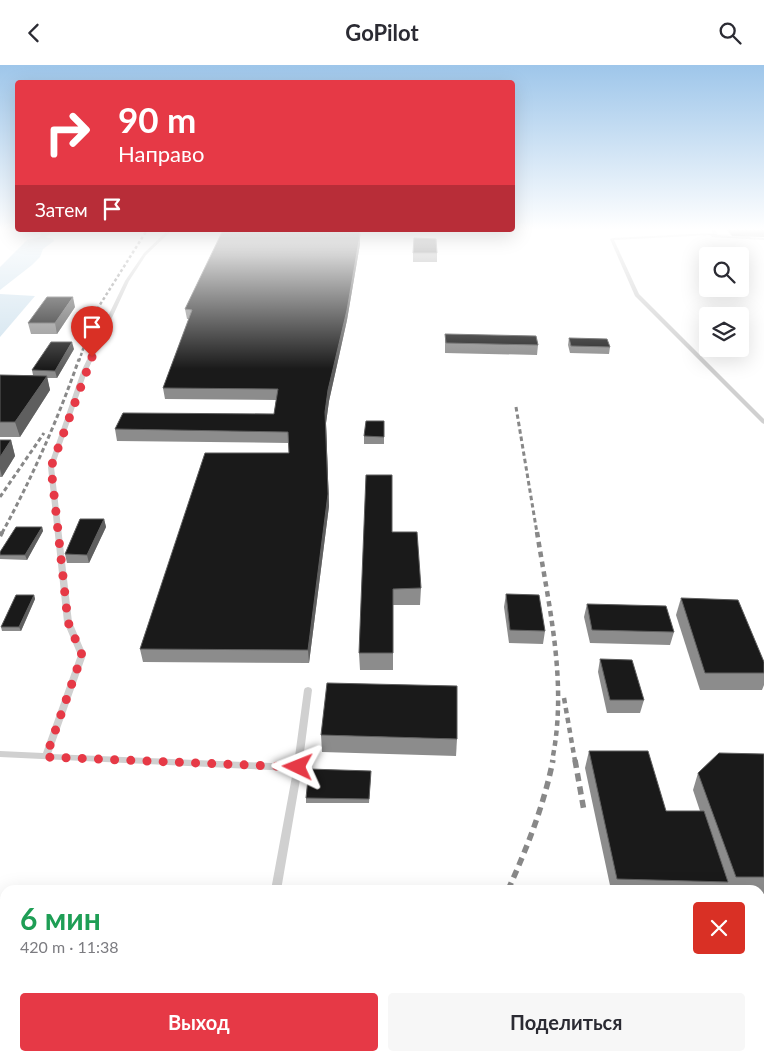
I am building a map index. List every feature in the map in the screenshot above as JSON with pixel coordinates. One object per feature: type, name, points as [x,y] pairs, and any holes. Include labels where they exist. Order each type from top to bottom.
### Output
[{"type":"lane","points":[[46,757],[82,655],[68,622],[51,467],[84,372],[131,275]]},
{"type":"lane","points":[[628,275],[637,295],[764,422]]},
{"type":"lane","points":[[277,885],[298,767],[308,690]]},
{"type":"lane","points":[[0,754],[298,767]]},
{"type":"water","points":[[0,275],[19,275],[0,290]]},
{"type":"water","points":[[0,294],[35,296],[0,337]]},
{"type":"building","points":[[201,275],[353,275],[325,412],[328,494],[308,650],[140,649],[205,453],[289,453],[288,432],[115,429],[123,413],[274,414],[278,389],[163,388],[192,310],[185,309]]},
{"type":"building","points":[[47,297],[73,297],[55,323],[28,323]]},
{"type":"building","points":[[445,334],[536,336],[538,345],[446,343]]},
{"type":"building","points":[[569,338],[607,339],[610,347],[571,346]]},
{"type":"building","points":[[51,342],[72,342],[55,371],[32,370]]},
{"type":"building","points":[[0,375],[47,376],[15,422],[0,422]]},
{"type":"building","points":[[366,421],[384,421],[384,437],[364,436]]},
{"type":"building","points":[[0,440],[11,440],[0,457]]},
{"type":"building","points":[[366,475],[392,475],[392,532],[417,532],[421,588],[393,589],[393,653],[359,653]]},
{"type":"building","points":[[80,519],[104,519],[87,555],[65,554]]},
{"type":"building","points":[[16,527],[42,527],[25,555],[0,555],[0,552]]},
{"type":"building","points":[[506,594],[539,595],[545,631],[510,630]]},
{"type":"building","points":[[16,595],[34,595],[19,627],[1,627]]},
{"type":"building","points":[[681,598],[738,600],[764,662],[764,673],[705,673]]},
{"type":"building","points":[[587,604],[666,606],[674,632],[592,630]]},
{"type":"building","points":[[600,659],[632,660],[644,700],[610,700]]},
{"type":"building","points":[[327,683],[457,686],[457,739],[321,735]]},
{"type":"building","points":[[589,751],[648,751],[666,811],[704,811],[728,882],[617,879]]},
{"type":"building","points":[[719,753],[764,754],[764,877],[736,877],[698,773]]},
{"type":"building","points":[[309,769],[371,771],[369,799],[306,798]]},
{"type":"railway","points":[[79,361],[96,311],[118,275]]},
{"type":"railway","points":[[2,533],[44,448],[79,359]]},
{"type":"railway","points":[[516,407],[537,533]]},
{"type":"railway","points":[[0,497],[44,433]]},
{"type":"railway","points":[[0,536],[2,532]]},
{"type":"railway","points":[[537,532],[555,646],[557,675],[558,703],[552,761]]},
{"type":"railway","points":[[564,698],[575,761]]},
{"type":"railway","points":[[510,885],[534,826],[553,760]]},
{"type":"railway","points":[[575,760],[584,811]]},
{"type":"route","points":[[92,357],[84,372],[51,467],[68,622],[82,655],[46,757],[298,767]]}]
